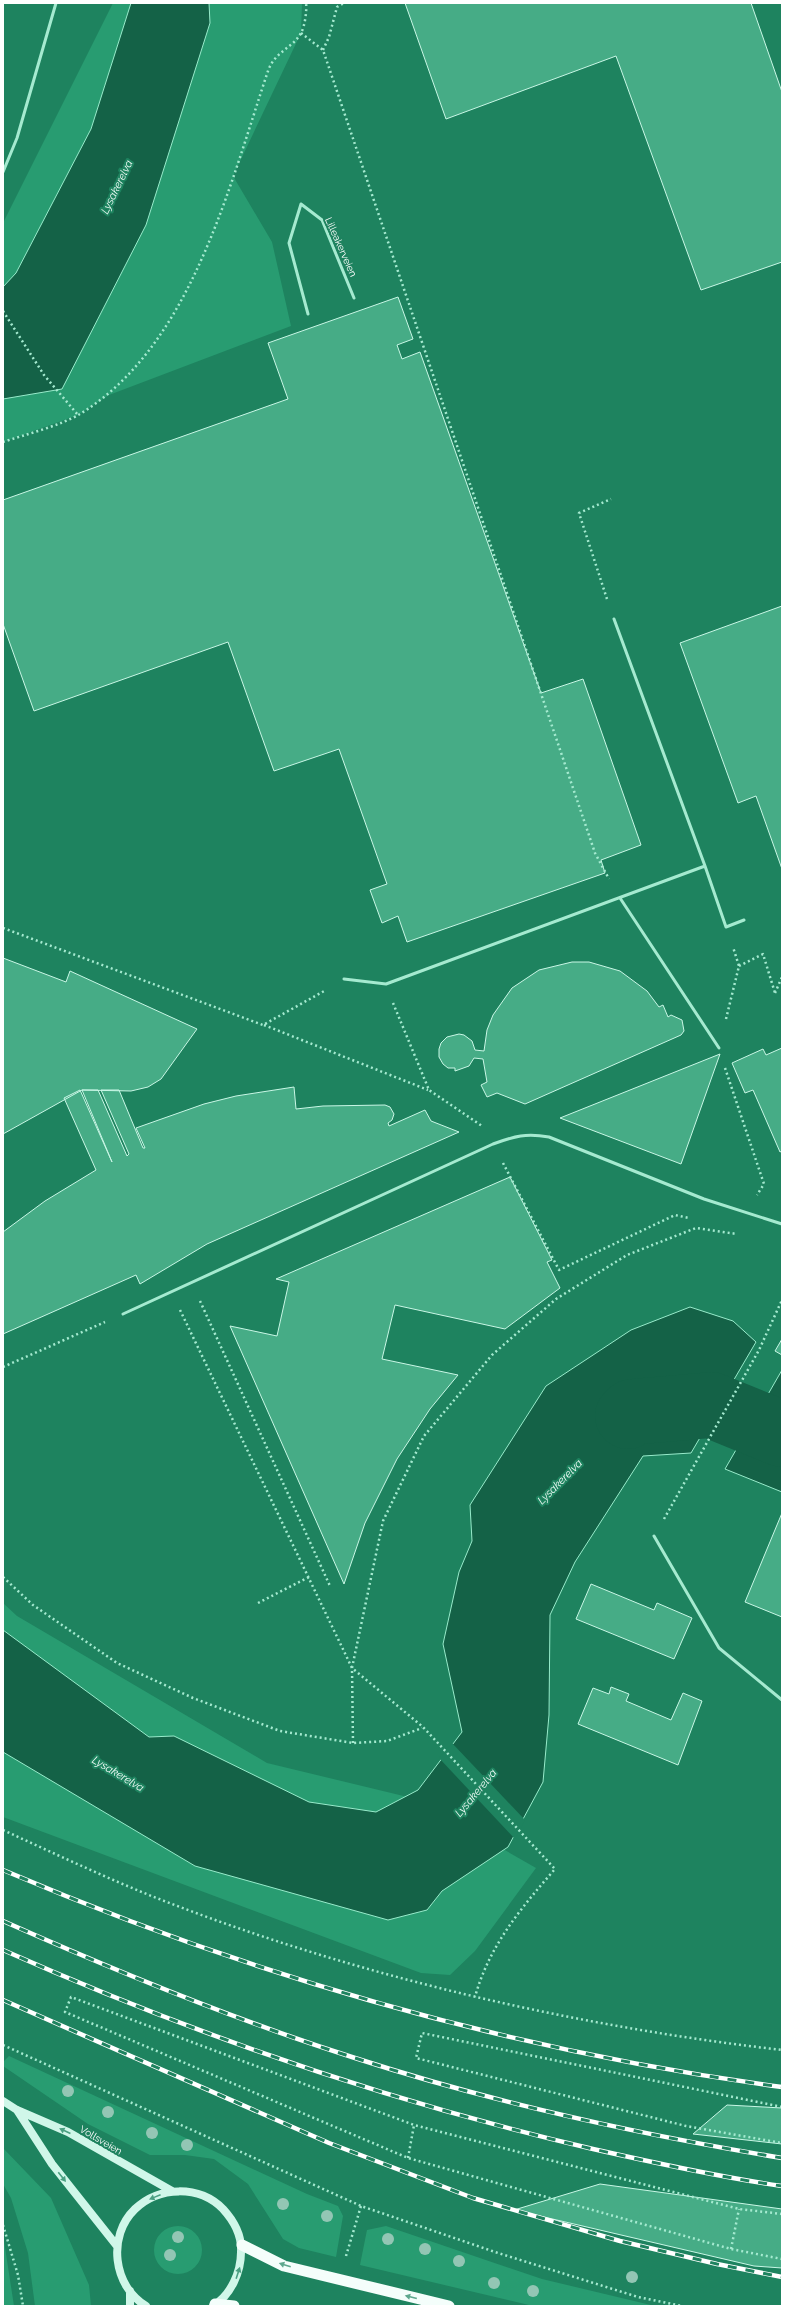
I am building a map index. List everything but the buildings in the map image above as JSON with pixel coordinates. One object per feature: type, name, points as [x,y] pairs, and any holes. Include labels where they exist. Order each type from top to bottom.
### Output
[{"type":"highway","points":[[242,2245],[284,2266],[449,2306]]},
{"type":"highway","points":[[214,2305],[234,2306]]},
{"type":"main road","name":"Vollsveien","points":[[3,2101],[17,2110],[68,2132],[172,2191]]},
{"type":"main road","name":"Vollsveien","points":[[17,2110],[52,2164],[117,2246]]},
{"type":"main road","points":[[146,2306],[130,2291],[122,2277],[117,2262],[117,2246],[123,2226],[135,2209],[152,2197],[172,2191],[188,2191],[204,2195],[218,2204],[229,2216],[237,2229],[242,2245],[241,2262],[237,2278],[228,2292],[214,2305]]},
{"type":"main road","points":[[130,2291],[130,2306]]},
{"type":"lane","points":[[3,172],[17,138],[56,3]]},
{"type":"lane","name":"Lilleakerveien","points":[[308,314],[289,243],[301,204],[322,220],[354,298]]},
{"type":"lane","points":[[614,619],[726,927],[744,920]]},
{"type":"lane","points":[[344,979],[386,984],[705,866]]},
{"type":"lane","points":[[620,898],[719,1048]]},
{"type":"lane","points":[[123,1314],[493,1144],[514,1136],[528,1134],[549,1137],[704,1199],[782,1224]]},
{"type":"lane","points":[[654,1536],[720,1648],[782,1700]]},
{"type":"path","points":[[3,442],[78,416],[109,395],[136,368],[170,319],[200,265],[233,176],[271,61],[301,33],[306,3]]},
{"type":"path","points":[[323,50],[329,37],[337,7],[344,3]]},
{"type":"path","points":[[301,33],[323,50],[595,853],[620,898]]},
{"type":"path","points":[[3,311],[44,375],[78,416]]},
{"type":"path","points":[[611,499],[579,513],[614,619]]},
{"type":"path","points":[[726,927],[739,966],[719,1048],[764,1184],[754,1202]]},
{"type":"path","points":[[3,928],[263,1025],[429,1090],[481,1124],[559,1270],[675,1215],[690,1218]]},
{"type":"path","points":[[739,966],[763,954],[775,993],[782,977]]},
{"type":"path","points":[[263,1025],[344,979]]},
{"type":"path","points":[[386,984],[429,1090]]},
{"type":"path","points":[[696,1228],[697,1224]]},
{"type":"path","points":[[353,1743],[352,1668],[383,1521],[424,1436],[492,1355],[556,1299],[627,1255],[696,1228],[742,1234]]},
{"type":"path","points":[[191,1283],[330,1586]]},
{"type":"path","points":[[172,1292],[352,1668],[423,1727],[555,1869],[526,1902],[497,1943],[480,1978],[475,1996]]},
{"type":"path","points":[[654,1536],[691,1474],[759,1350],[782,1300]]},
{"type":"path","points":[[3,1367],[123,1314]]},
{"type":"path","points":[[3,1577],[32,1605],[117,1663],[193,1698],[280,1731],[353,1743],[387,1741],[423,1727]]},
{"type":"path","points":[[258,1603],[309,1577]]},
{"type":"path","points":[[3,1830],[149,1895],[236,1927],[364,1967],[475,1996],[560,2014],[722,2043],[782,2050]]},
{"type":"path","points":[[782,2214],[739,2209],[414,2125],[72,1997],[65,2012],[408,2158],[731,2248],[782,2259]]},
{"type":"path","points":[[782,2107],[422,2033],[416,2058],[686,2126],[782,2143]]},
{"type":"path","points":[[3,2045],[361,2206],[520,2260],[638,2297],[682,2306]]},
{"type":"path","points":[[408,2158],[414,2125]]},
{"type":"path","points":[[345,2261],[361,2206]]},
{"type":"path","points":[[731,2248],[739,2209]]},
{"type":"path","points":[[3,2224],[18,2275],[23,2306]]},
{"type":"shaded area","points":[[113,3],[302,3],[301,33],[233,176],[272,242],[291,326],[109,395],[78,415],[3,442],[3,223]]},
{"type":"shaded area","points":[[3,1603],[17,1616],[267,1763],[416,1799],[536,1868],[475,1951],[450,1975],[421,1973],[3,1817]]},
{"type":"shaded area","points":[[9,2056],[307,2194],[338,2206],[343,2216],[336,2257],[299,2248],[283,2239],[248,2184],[214,2159],[185,2155],[150,2155],[88,2124],[3,2066],[3,2062]]},
{"type":"shaded area","points":[[3,2148],[51,2198],[89,2285],[91,2306],[35,2306],[28,2253],[11,2198],[3,2184]]},
{"type":"shaded area","points":[[173,2226],[183,2226],[195,2233],[202,2245],[202,2255],[195,2267],[183,2274],[173,2274],[165,2270],[158,2263],[154,2255],[154,2245],[158,2237],[165,2230]]},
{"type":"shaded area","points":[[386,2226],[542,2279],[655,2306],[533,2306],[360,2265],[367,2230]]},
{"type":"shaded area","points":[[3,2239],[4,2241],[14,2306],[3,2306]]},
{"type":"water","points":[[131,3],[209,3],[210,23],[146,225],[62,389],[3,399],[3,287],[16,273],[91,129]]},
{"type":"water","points":[[690,1307],[733,1321],[756,1342],[691,1453],[643,1456],[575,1562],[550,1615],[549,1715],[543,1782],[508,1847],[442,1891],[427,1910],[388,1920],[195,1866],[3,1752],[3,1630],[149,1737],[174,1736],[309,1802],[376,1812],[418,1790],[462,1732],[443,1644],[459,1572],[472,1541],[470,1505],[546,1386],[631,1330]]},
{"type":"water","points":[[782,1370],[782,1492],[725,1469]]},
{"type":"pier","points":[[452,1743],[525,1820],[515,1839],[439,1758]]},
{"type":"waterway","name":"Lysakerelva","points":[[628,1416],[632,1412],[711,1405],[782,1434]]},
{"type":"railway","points":[[3,1870],[192,1944],[288,1976],[385,2005],[582,2053],[682,2072],[782,2087]]},
{"type":"railway","points":[[3,1921],[133,1977],[221,2011],[310,2043],[407,2074],[566,2116],[674,2139],[782,2158]]},
{"type":"railway","points":[[3,1950],[147,2010],[367,2088],[442,2110],[593,2149],[711,2174],[782,2186]]},
{"type":"railway","points":[[3,2000],[329,2143],[473,2198],[620,2241],[717,2264],[782,2277]]}]
